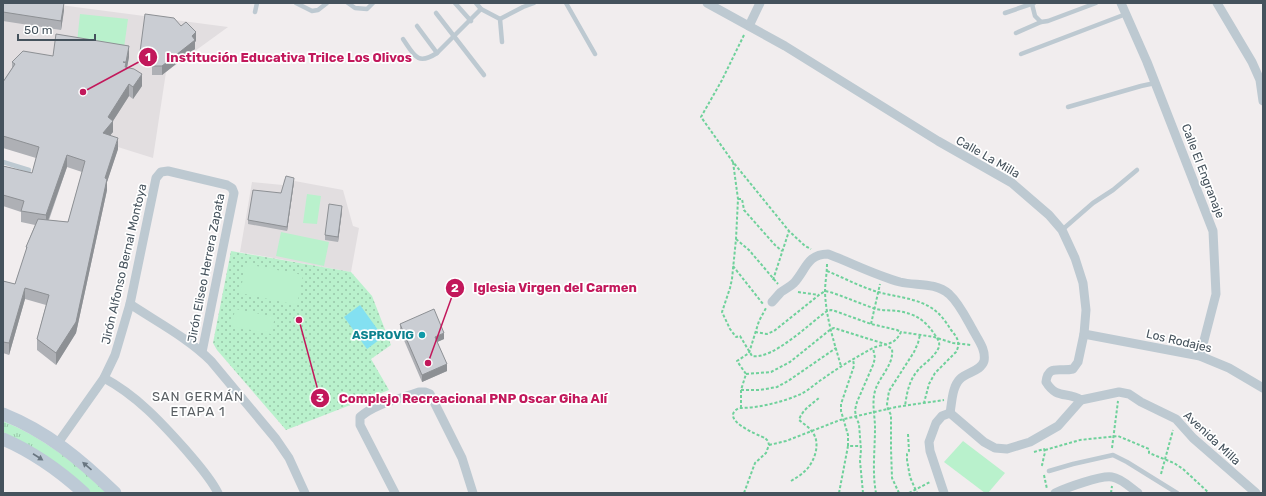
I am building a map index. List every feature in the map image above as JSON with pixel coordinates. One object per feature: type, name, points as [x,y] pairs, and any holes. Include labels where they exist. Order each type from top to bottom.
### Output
[{"type":"main road","points":[[3,414],[28,425],[58,443],[90,469],[115,493]]},
{"type":"main road","points":[[3,439],[37,456],[84,493]]},
{"type":"street","name":"Calle La Milla","points":[[709,3],[785,46],[938,141],[1012,182],[1049,215],[1062,230],[1075,258],[1083,283],[1086,310],[1084,334],[1078,362],[1072,369],[1057,369],[1049,371],[1046,375],[1046,382],[1055,394],[1082,400]]},
{"type":"street","points":[[749,26],[760,3]]},
{"type":"street","name":"Calle El Engranaje","points":[[1121,3],[1155,83],[1214,231],[1216,294],[1200,356]]},
{"type":"street","points":[[1217,3],[1252,62],[1260,80],[1263,100]]},
{"type":"street","name":"Jirón Alfonso Bernal Montoya","points":[[58,443],[104,378],[119,344],[130,304],[156,178],[161,172],[168,171],[227,185],[232,188]]},
{"type":"street","name":"Jirón Eliseo Herrera Zapata","points":[[202,352],[234,193],[232,188]]},
{"type":"street","points":[[769,305],[785,289],[794,283],[806,264],[814,257],[826,254],[900,282],[932,285],[949,294],[959,307],[982,346],[984,355],[983,363],[978,368],[965,375],[954,390],[950,413]]},
{"type":"street","points":[[130,304],[186,340],[211,361],[276,439],[289,458],[305,493]]},
{"type":"street","name":"Los Rodajes","points":[[1084,334],[1200,356],[1229,368],[1263,388]]},
{"type":"street","points":[[104,378],[119,386],[156,418],[196,462],[214,485],[218,493]]},
{"type":"street","points":[[395,493],[360,425],[360,417],[366,412],[383,404],[419,392],[425,392],[430,394],[462,458],[473,493]]},
{"type":"street","points":[[950,413],[984,442],[994,448],[1007,449],[1030,442],[1058,426],[1082,400],[1119,392]]},
{"type":"street","name":"Avenida Milla","points":[[1119,392],[1129,394],[1141,402],[1176,419],[1193,438],[1256,493]]},
{"type":"street","points":[[944,493],[930,451],[930,442],[936,423],[942,416],[950,413]]},
{"type":"street","points":[[1055,493],[1063,489],[1112,476],[1138,493]]},
{"type":"lane","points":[[255,12],[257,3]]},
{"type":"lane","points":[[296,3],[312,11],[318,10],[323,4]]},
{"type":"lane","points":[[348,3],[355,8],[367,9],[373,3]]},
{"type":"lane","points":[[455,3],[471,21]]},
{"type":"lane","points":[[476,3],[481,10],[500,19]]},
{"type":"lane","points":[[500,19],[534,3]]},
{"type":"lane","points":[[566,3],[595,54]]},
{"type":"lane","points":[[1005,13],[1033,3],[1035,16],[1041,22]]},
{"type":"lane","points":[[1016,33],[1041,22],[1048,21],[1096,3]]},
{"type":"lane","points":[[402,39],[414,56],[423,60],[429,58],[437,53],[481,10]]},
{"type":"lane","points":[[436,13],[484,75]]},
{"type":"lane","points":[[1021,54],[1126,14]]},
{"type":"lane","points":[[500,19],[502,42]]},
{"type":"lane","points":[[417,26],[437,53]]},
{"type":"lane","points":[[1068,107],[1155,83]]},
{"type":"lane","points":[[3,162],[29,170]]},
{"type":"lane","points":[[1062,230],[1072,220],[1093,203],[1113,190],[1136,170]]},
{"type":"lane","points":[[1050,471],[1080,462],[1113,455],[1177,493]]},
{"type":"path","points":[[749,26],[722,80],[701,117],[733,162],[789,231],[805,246],[826,254],[827,271],[825,291],[827,311],[841,366]]},
{"type":"path","points":[[733,162],[738,199],[736,239],[730,288],[722,312],[730,329],[736,337],[740,336],[752,356],[755,357],[770,353],[793,338],[827,311],[831,310],[871,324],[901,332],[920,334],[959,344],[982,346]]},
{"type":"path","points":[[738,199],[742,199],[744,210],[782,251]]},
{"type":"path","points":[[773,280],[789,231]]},
{"type":"path","points":[[736,239],[749,250],[773,280],[785,289],[819,295]]},
{"type":"path","points":[[733,266],[752,289],[769,305],[755,332],[749,353],[737,361],[746,374]]},
{"type":"path","points":[[827,271],[878,292],[917,301],[931,308],[940,315],[955,335],[959,344],[956,352],[935,373],[929,384],[924,403]]},
{"type":"path","points":[[871,324],[882,276]]},
{"type":"path","points":[[755,332],[763,334],[774,331],[825,291],[875,308],[914,315],[929,325],[938,338],[939,344],[937,350],[918,370],[910,382],[905,406]]},
{"type":"path","points":[[746,374],[771,372],[790,362],[831,329],[837,328],[885,344],[892,349],[893,354],[891,360],[876,388],[873,412],[875,427],[874,472],[876,493]]},
{"type":"path","points":[[744,493],[755,464],[766,453],[769,445],[765,438],[743,428],[734,418],[733,413],[735,410],[776,403],[802,393],[853,359],[873,348],[898,340],[901,332]]},
{"type":"path","points":[[899,493],[892,478],[892,425],[891,415],[887,404],[889,391],[914,352],[920,334]]},
{"type":"path","points":[[741,390],[760,390],[777,387],[836,348]]},
{"type":"path","points":[[863,493],[859,424],[855,410],[873,365],[873,348]]},
{"type":"path","points":[[839,493],[848,446],[848,435],[843,420],[841,404],[854,366],[853,359]]},
{"type":"path","points":[[741,408],[741,390],[746,374]]},
{"type":"path","points":[[1113,455],[1119,392]]},
{"type":"path","points":[[791,481],[805,471],[812,462],[817,442],[812,431],[799,420],[808,407],[819,398]]},
{"type":"path","points":[[769,445],[786,441],[843,420],[873,412],[953,398]]},
{"type":"path","points":[[1157,480],[1161,475],[1176,419]]},
{"type":"path","points":[[908,434],[910,451],[907,454],[907,460],[910,477],[917,492]]},
{"type":"path","points":[[1031,453],[1080,440],[1114,436],[1121,437],[1149,449],[1149,453],[1174,463],[1183,469],[1209,493]]},
{"type":"path","points":[[848,446],[861,446]]},
{"type":"path","points":[[1045,450],[1042,465],[1050,471],[1043,475],[1047,489],[1045,493]]},
{"type":"path","points":[[1111,493],[1112,476]]},
{"type":"path","points":[[917,492],[919,487],[939,479]]},
{"type":"path","points":[[909,493],[917,492]]},
{"type":"shaded area","points":[[3,3],[45,3],[228,27],[166,72],[153,158],[3,111]]},
{"type":"shaded area","points":[[284,179],[343,190],[353,226],[359,228],[351,272],[240,252],[252,182],[283,185]]},
{"type":"green space","points":[[80,14],[128,19],[124,48],[77,42]]},
{"type":"green space","points":[[307,194],[321,196],[317,224],[303,223]]},
{"type":"green space","points":[[281,232],[329,242],[324,266],[276,256]]},
{"type":"green space","points":[[231,251],[351,272],[372,296],[391,345],[371,359],[389,390],[286,430],[217,350],[213,343]]},
{"type":"green space","points":[[246,264],[303,275],[297,305],[240,293]]},
{"type":"green space","points":[[235,309],[275,317],[271,334],[232,326]]},
{"type":"green space","points":[[3,421],[45,443],[71,461],[106,493],[91,493],[71,474],[3,432]]},
{"type":"green space","points":[[963,441],[1005,473],[988,493],[985,493],[944,462]]},
{"type":"water","points":[[360,305],[383,337],[367,349],[344,317]]},
{"type":"building","points":[[3,3],[64,3],[61,21],[3,12]]},
{"type":"building","points":[[145,14],[174,18],[181,26],[186,22],[196,32],[192,36],[195,40],[162,66],[152,66],[154,54],[140,52]]},
{"type":"building","points":[[56,34],[129,46],[126,62],[123,62],[126,63],[125,67],[134,69],[142,74],[133,87],[129,84],[108,117],[113,121],[103,133],[118,138],[105,178],[107,179],[76,322],[56,353],[37,339],[49,295],[25,288],[9,343],[3,342],[3,281],[15,284],[26,247],[38,219],[68,222],[85,161],[67,155],[46,215],[21,211],[24,201],[3,195],[3,166],[32,173],[39,147],[3,136],[3,82],[15,64],[12,62],[23,51],[53,56]]},
{"type":"building","points":[[286,176],[294,178],[287,227],[248,220],[253,190],[281,193]]},
{"type":"building","points":[[329,204],[342,206],[338,237],[325,235]]},
{"type":"building","points":[[434,309],[444,333],[435,337],[447,364],[422,375],[400,324]]},
{"type":"place","name":"Institución Educativa Trilce Los Olivos","points":[[83,92]]},
{"type":"place","name":"Complejo Recreacional PNP Oscar Giha Alí","points":[[299,320]]},
{"type":"place","name":"ASPROVIG","points":[[422,335]]},
{"type":"place","name":"Iglesia Virgen del Carmen","points":[[428,363]]},
{"type":"district","name":"SAN GERMÁN ETAPA 1","points":[[198,404]]}]
